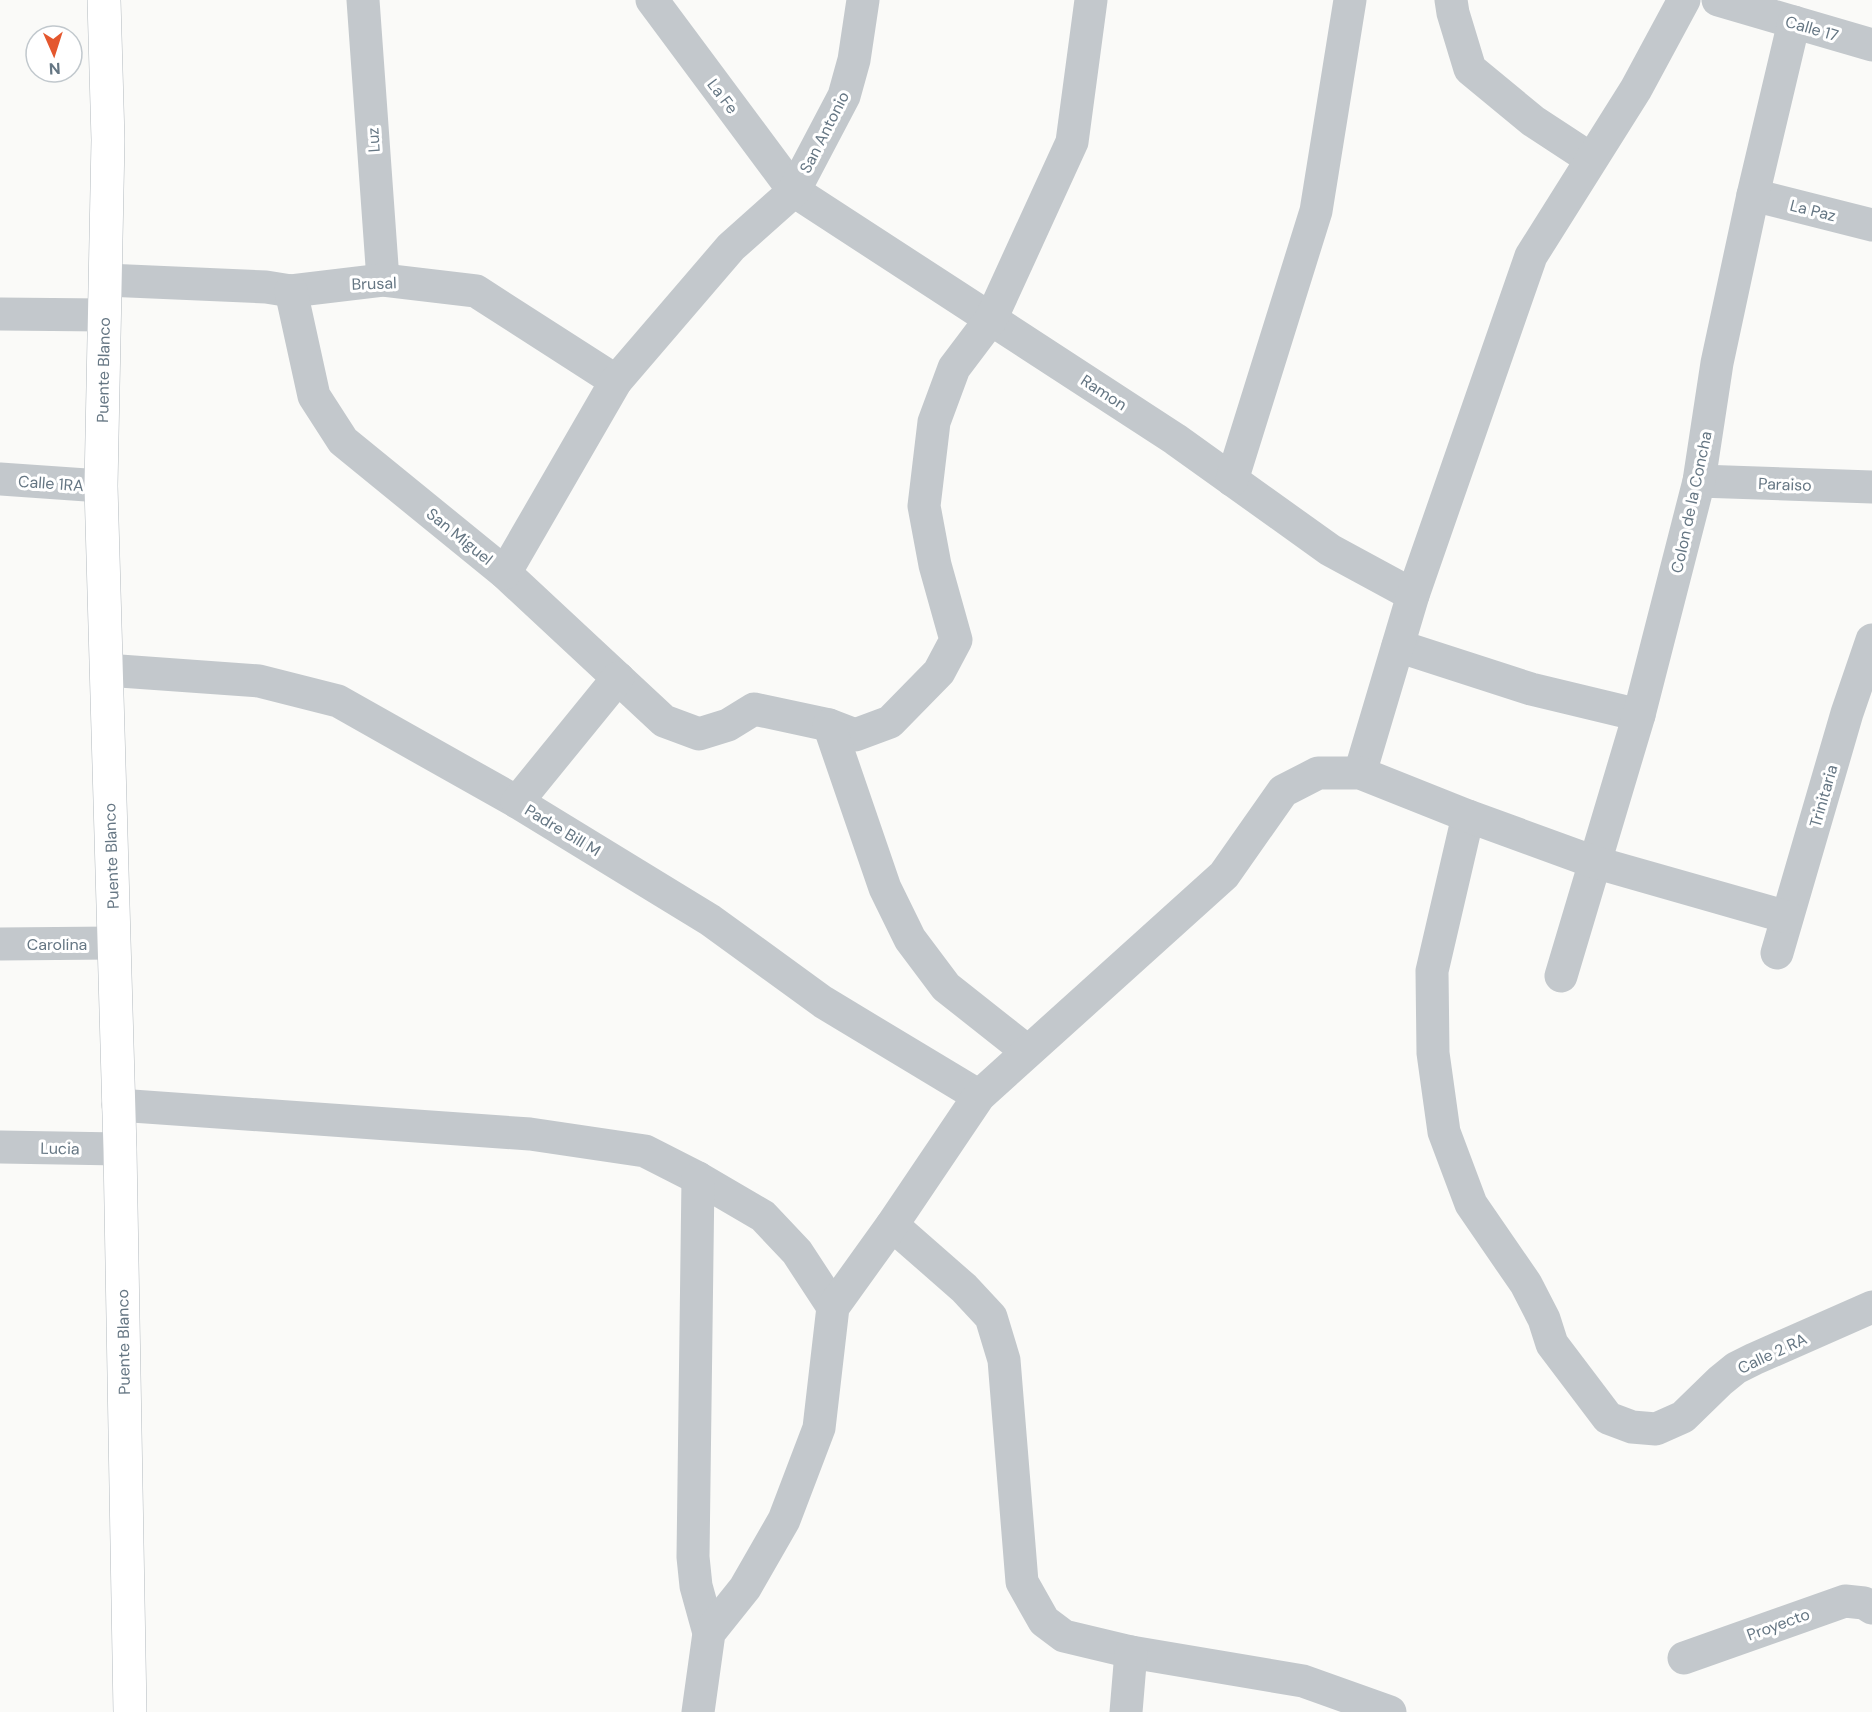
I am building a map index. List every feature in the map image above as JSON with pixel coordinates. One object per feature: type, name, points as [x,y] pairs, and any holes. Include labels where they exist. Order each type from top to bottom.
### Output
[{"type":"street","name":"Puente Blanco","points":[[104,0],[108,140],[101,486],[120,1149],[130,1712]]},
{"type":"street","name":"Luz","points":[[363,0],[383,280]]},
{"type":"street","name":"La Fe","points":[[652,0],[794,191]]},
{"type":"street","name":"San Antonio","points":[[794,191],[844,96],[854,60],[862,0]]},
{"type":"street","points":[[829,725],[855,735],[890,722],[939,672],[956,640],[935,565],[924,506],[934,422],[954,368],[991,319],[1072,142],[1091,0]]},
{"type":"street","points":[[1232,480],[1316,211],[1350,0]]},
{"type":"street","points":[[1451,0],[1470,69],[1533,121],[1591,159]]},
{"type":"street","points":[[1360,774],[1413,595],[1531,256],[1636,89],[1684,0]]},
{"type":"street","name":"Calle 17","points":[[1718,0],[1872,45]]},
{"type":"street","name":"Colon de la Concha","points":[[1560,976],[1639,715],[1699,482],[1717,363],[1753,195],[1794,22]]},
{"type":"street","name":"Ramon","points":[[794,191],[1175,439],[1330,550],[1413,595]]},
{"type":"street","points":[[505,573],[616,381],[731,247],[794,191]]},
{"type":"street","name":"La Paz","points":[[1753,195],[1872,225]]},
{"type":"street","name":"Brusal","points":[[106,280],[266,287],[291,291],[383,280],[476,291],[616,381]]},
{"type":"street","name":"San Miguel","points":[[291,291],[314,396],[343,441],[505,573],[664,721],[699,734],[728,725],[754,709],[829,725]]},
{"type":"street","points":[[0,314],[104,315]]},
{"type":"street","name":"Calle 1RA","points":[[0,479],[101,486]]},
{"type":"street","name":"Paraiso","points":[[1699,482],[1872,487]]},
{"type":"street","name":"Trinitaria","points":[[1777,953],[1787,918],[1860,718],[1872,640]]},
{"type":"street","points":[[1398,646],[1531,689],[1639,715]]},
{"type":"street","name":"Padre Bill M","points":[[106,670],[259,681],[338,701],[517,802],[710,920],[823,1002],[979,1096]]},
{"type":"street","points":[[517,802],[618,678]]},
{"type":"street","points":[[829,725],[885,888],[910,939],[946,987],[1028,1051]]},
{"type":"street","points":[[709,1633],[745,1588],[784,1520],[819,1428],[833,1307],[892,1226],[979,1096],[1224,875],[1283,791],[1318,773],[1360,774],[1594,862],[1787,918]]},
{"type":"street","name":"Calle 2 RA","points":[[1468,816],[1432,971],[1433,1053],[1444,1132],[1471,1204],[1526,1284],[1544,1319],[1552,1344],[1608,1418],[1632,1427],[1656,1429],[1683,1417],[1736,1368],[1872,1307]]},
{"type":"street","name":"Carolina","points":[[0,944],[113,943]]},
{"type":"street","points":[[118,1105],[530,1134],[645,1151],[698,1178],[763,1216],[797,1252],[833,1307]]},
{"type":"street","name":"Lucia","points":[[0,1148],[120,1149]]},
{"type":"street","points":[[698,1178],[693,1557],[696,1586],[709,1633],[698,1712]]},
{"type":"street","points":[[892,1226],[964,1288],[991,1317],[1004,1360],[1022,1582],[1044,1621],[1064,1636],[1131,1652],[1304,1681],[1390,1712]]},
{"type":"street","name":"Proyecto","points":[[1684,1658],[1837,1603],[1845,1601],[1864,1603],[1872,1608]]},
{"type":"street","points":[[1126,1712],[1131,1652]]}]
